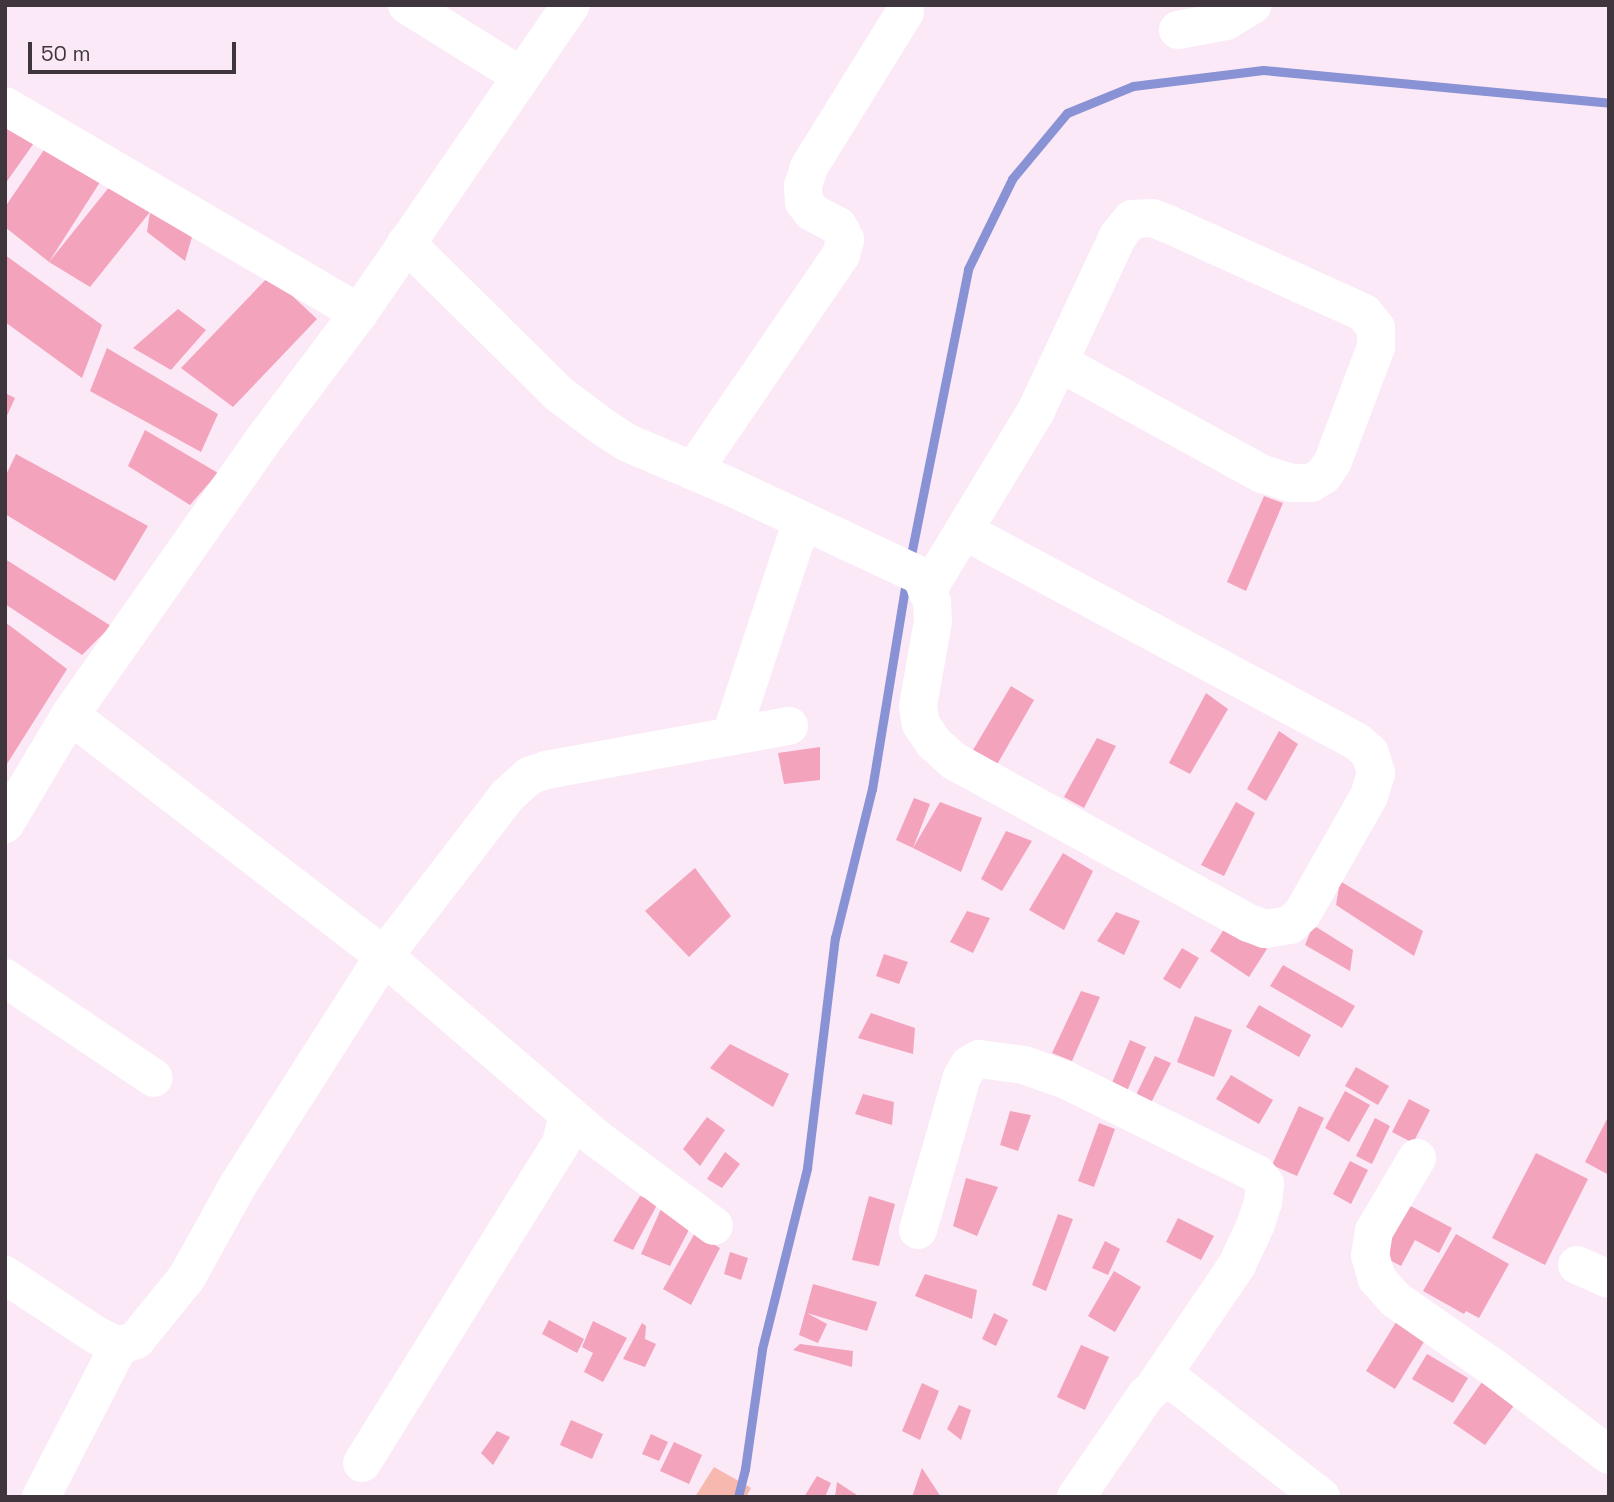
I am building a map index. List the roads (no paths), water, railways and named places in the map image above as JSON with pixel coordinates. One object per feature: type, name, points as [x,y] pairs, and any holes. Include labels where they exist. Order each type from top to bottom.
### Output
[{"type":"street","points":[[407,5],[521,76]]},
{"type":"street","points":[[5,824],[70,715],[267,435],[359,313],[571,5]]},
{"type":"street","points":[[1178,30],[1226,22],[1253,5]]},
{"type":"street","points":[[693,471],[841,255],[845,240],[841,231],[838,226],[812,212],[804,202],[803,186],[809,167],[905,12]]},
{"type":"street","points":[[5,106],[359,313]]},
{"type":"street","points":[[924,584],[965,531],[1036,411],[1125,224],[1143,217],[1168,224],[1364,313],[1376,328],[1376,347],[1333,461],[1324,475],[1311,483],[1292,483],[1262,474],[1060,363]]},
{"type":"street","points":[[406,243],[559,394],[628,443],[802,520],[924,584],[932,602],[933,621],[918,706],[921,724],[934,743],[954,761],[1249,923],[1265,929],[1290,925],[1302,914],[1369,796],[1376,773],[1370,753],[1356,741],[965,531]]},
{"type":"street","points":[[731,735],[802,520]]},
{"type":"street","points":[[70,715],[384,956],[568,1114],[714,1226]]},
{"type":"street","points":[[41,1497],[119,1346],[136,1340],[187,1276],[239,1185],[384,956],[488,817],[529,776],[731,735],[789,726]]},
{"type":"street","points":[[5,978],[154,1078]]},
{"type":"street","points":[[918,1230],[962,1077],[969,1065],[979,1059],[998,1059],[1024,1065],[1066,1080],[1257,1174],[1265,1184],[1256,1224],[1237,1265],[1076,1497]]},
{"type":"street","points":[[362,1463],[561,1143],[568,1114]]},
{"type":"street","points":[[1417,1158],[1374,1231],[1370,1255],[1377,1279],[1396,1300],[1494,1368],[1609,1455]]},
{"type":"street","points":[[5,1275],[96,1335],[119,1346]]},
{"type":"street","points":[[1156,1384],[1162,1381],[1178,1385],[1321,1497]]},
{"type":"waterway","points":[[910,560],[968,269],[1012,179],[1067,113],[1133,86],[1263,70],[1609,103]]},
{"type":"waterway","points":[[738,1497],[745,1469],[762,1349],[807,1168],[835,938],[872,789],[906,581]]}]
